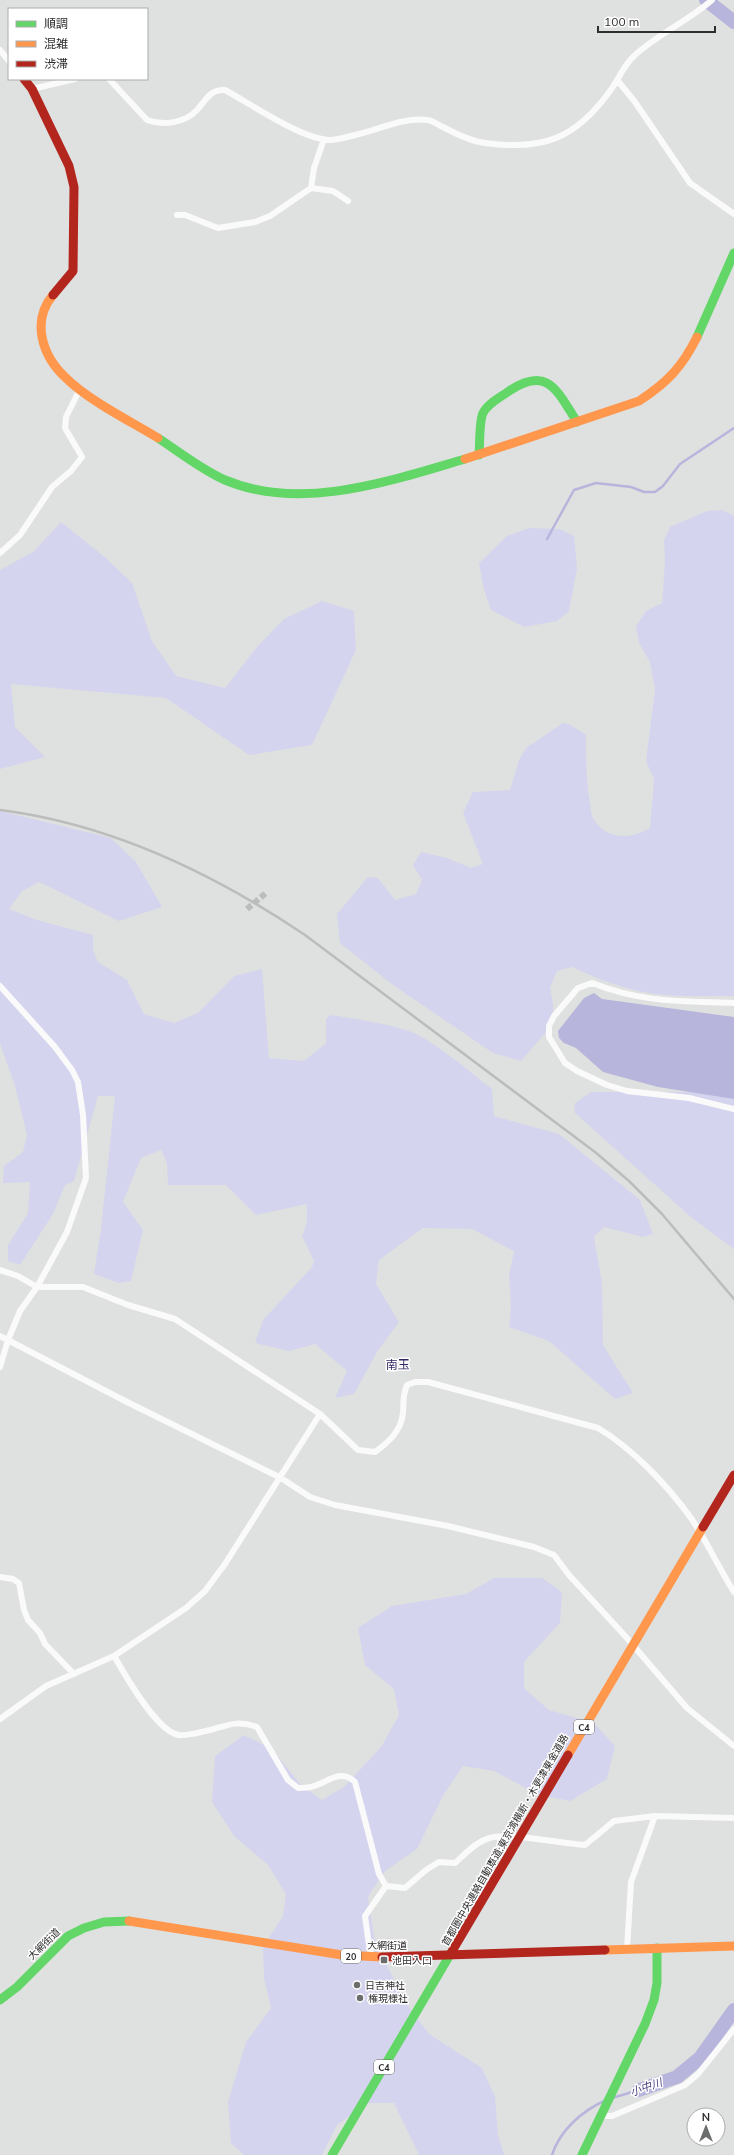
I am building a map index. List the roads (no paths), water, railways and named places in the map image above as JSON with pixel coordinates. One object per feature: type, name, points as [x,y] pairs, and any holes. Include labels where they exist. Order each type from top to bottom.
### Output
[{"type":"main road","points":[[25,80],[32,89],[69,166],[74,187],[73,271],[45,304],[40,326],[44,346],[52,363],[66,379],[80,389],[224,479],[240,486],[267,492],[344,491],[387,481],[479,455],[639,401],[656,390],[681,366],[696,338],[734,253]]},
{"type":"main road","points":[[479,455],[483,413],[490,404],[523,382],[537,378],[546,382],[558,392],[577,422]]},
{"type":"main road","name":"首都圏中央連絡自動車道;東京湾横断・木更津東金道路","points":[[332,2155],[734,1475]]},
{"type":"main road","name":"大網街道","points":[[0,2000],[24,1980],[64,1938],[86,1926],[109,1920],[129,1921],[342,1955],[372,1957],[734,1946]]},
{"type":"main road","points":[[582,2155],[646,2024],[658,1983],[657,1948]]},
{"type":"street","points":[[110,80],[147,120],[155,123],[169,123],[188,117],[197,110],[208,95],[218,90],[226,90],[292,127],[324,139],[332,140],[410,120],[427,120],[463,137],[484,143],[514,145],[546,143],[558,139],[596,110],[618,80],[624,66],[644,47],[663,33],[684,22],[712,0]]},
{"type":"street","points":[[0,50],[8,60]]},
{"type":"street","points":[[32,89],[71,80]]},
{"type":"street","points":[[618,80],[635,102],[690,183],[734,214]]},
{"type":"street","points":[[311,188],[314,168],[324,139]]},
{"type":"street","points":[[177,214],[185,215],[218,228],[255,222],[270,216],[311,188],[333,191],[348,201]]},
{"type":"street","points":[[0,553],[20,535],[52,487],[71,471],[82,457],[65,428],[66,417],[80,389]]},
{"type":"street","points":[[734,1003],[657,1001],[616,993],[592,983],[578,988],[554,1016],[549,1026],[549,1037],[565,1063],[576,1071],[607,1085],[627,1090],[689,1098],[734,1109]]},
{"type":"street","points":[[0,986],[56,1047],[72,1070],[78,1082],[83,1115],[86,1178],[67,1232],[37,1287],[20,1311],[8,1340],[0,1367]]},
{"type":"street","points":[[0,1270],[18,1276],[37,1287],[82,1288],[128,1305],[175,1319],[320,1414],[358,1450],[375,1452],[390,1441],[399,1427],[403,1412],[402,1396],[407,1385],[415,1382],[428,1382],[598,1428],[617,1439],[672,1494],[692,1519],[734,1592]]},
{"type":"street","points":[[0,1336],[136,1407],[281,1478],[310,1497],[336,1505],[448,1526],[534,1547],[554,1555],[569,1575],[631,1642],[687,1708],[734,1746]]},
{"type":"street","points":[[0,1719],[46,1686],[114,1656],[186,1608],[205,1590],[225,1564],[281,1478],[320,1414]]},
{"type":"street","points":[[0,1577],[13,1579],[19,1583],[24,1610],[28,1620],[40,1633],[45,1644],[74,1674]]},
{"type":"street","points":[[114,1656],[128,1681],[150,1712],[164,1726],[179,1735],[245,1722],[257,1727],[288,1780],[298,1788],[315,1786],[334,1777],[345,1776],[352,1778],[355,1782],[367,1820],[379,1874],[386,1886]]},
{"type":"street","points":[[386,1886],[405,1888],[426,1870],[439,1862],[455,1863],[474,1847],[490,1838],[513,1837],[585,1845],[614,1821],[655,1816],[734,1818]]},
{"type":"street","points":[[627,1949],[631,1882],[655,1816]]},
{"type":"street","points":[[372,1957],[365,1916],[386,1886]]},
{"type":"street","points":[[602,2116],[612,2116],[685,2085],[698,2074],[734,2029]]},
{"type":"waterway","points":[[706,0],[734,22]]},
{"type":"waterway","points":[[547,539],[574,490],[596,483],[631,487],[644,492],[655,492],[663,486],[680,464],[734,428]]},
{"type":"waterway","name":"小中川","points":[[639,2090],[677,2077],[700,2058],[734,2010]]},
{"type":"waterway","name":"小中川","points":[[612,2098],[639,2090]]},
{"type":"waterway","name":"小中川","points":[[552,2155],[560,2137],[573,2122],[597,2104],[606,2100]]},
{"type":"tunnel","points":[[247,909],[267,892]]},
{"type":"railway","points":[[0,810],[41,817],[82,827],[121,839],[160,854],[234,891],[305,935],[595,1152],[629,1181],[662,1214],[734,1299]]},
{"type":"place","name":"池田入口","points":[[384,1960]]},
{"type":"place","name":"日吉神社","points":[[357,1985]]},
{"type":"place","name":"権現様社","points":[[360,1998]]},
{"type":"district","name":"南玉","points":[[398,1364]]}]
